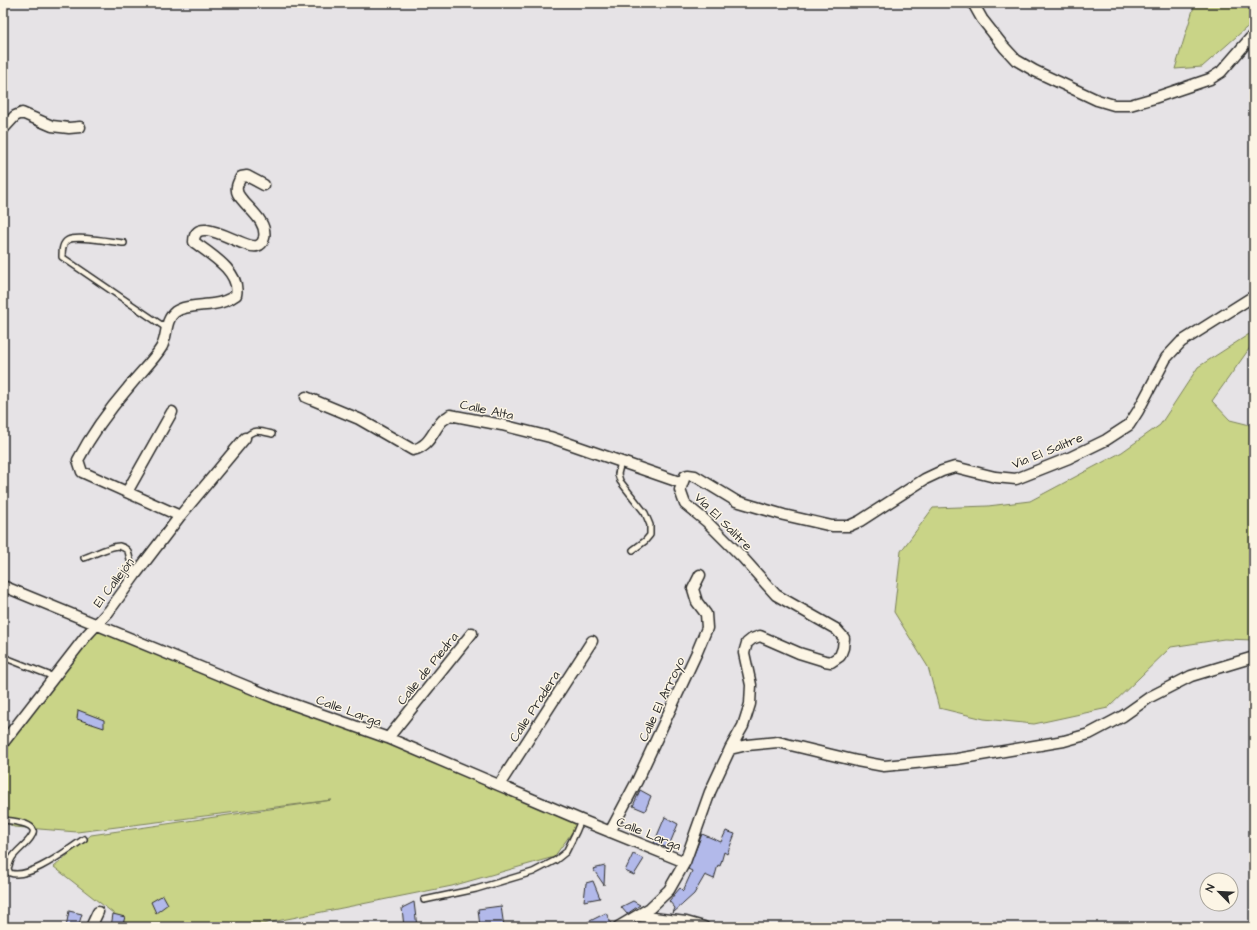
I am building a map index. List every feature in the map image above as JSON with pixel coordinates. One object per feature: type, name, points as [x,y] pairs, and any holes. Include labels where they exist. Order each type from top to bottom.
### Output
[{"type":"street","points":[[973,3],[982,19],[1016,60],[1035,71],[1098,100],[1114,105],[1144,101],[1210,79],[1221,72],[1254,34]]},
{"type":"street","points":[[3,129],[15,116],[22,113],[52,126],[69,128],[80,127]]},
{"type":"street","points":[[180,516],[82,472],[78,460],[86,445],[127,388],[161,348],[166,338],[166,328],[171,317],[176,311],[194,306],[215,304],[229,300],[236,295],[237,289],[235,280],[221,262],[194,242],[194,238],[198,232],[202,230],[216,232],[249,247],[257,246],[263,242],[265,236],[261,223],[238,194],[236,186],[241,177],[247,176],[264,185]]},
{"type":"street","name":"Vía El Salitre","points":[[618,927],[650,908],[670,890],[685,862],[710,792],[730,749],[743,726],[750,704],[751,685],[744,653],[747,643],[760,636],[799,653],[831,662],[840,656],[843,648],[844,638],[836,629],[776,595],[743,558],[706,521],[685,504],[680,490],[685,476],[695,476],[736,501],[784,515],[832,526],[849,526],[860,521],[925,479],[955,467],[995,477],[1016,479],[1069,458],[1106,440],[1129,425],[1166,358],[1181,342],[1254,296]]},
{"type":"street","name":"Calle Alta","points":[[306,397],[359,419],[413,450],[424,445],[442,421],[450,415],[502,425],[550,437],[682,483]]},
{"type":"street","points":[[127,492],[172,412]]},
{"type":"street","name":"El Callejón","points":[[3,743],[54,677],[109,611],[180,516],[245,438]]},
{"type":"street","name":"Calle El Arroyo","points":[[610,832],[637,781],[707,628],[706,614],[697,602],[693,589],[700,575]]},
{"type":"street","name":"Calle Larga","points":[[3,586],[275,698],[388,738],[581,820],[685,862]]},
{"type":"street","name":"Calle de Piedra","points":[[388,738],[472,633]]},
{"type":"street","name":"Calle Pradera","points":[[499,785],[592,641]]},
{"type":"street","points":[[730,749],[747,745],[778,742],[884,766],[957,759],[1064,741],[1089,734],[1123,716],[1150,697],[1191,676],[1254,657]]},
{"type":"street","points":[[91,927],[98,912]]},
{"type":"street","points":[[637,916],[686,922],[704,927]]},
{"type":"lane","points":[[124,243],[77,238],[68,240],[61,250],[62,257],[166,328]]},
{"type":"lane","points":[[245,438],[252,432],[258,430],[272,434]]},
{"type":"lane","points":[[621,462],[618,474],[620,481],[645,513],[650,525],[650,535],[633,550]]},
{"type":"lane","points":[[84,558],[110,548],[119,546],[123,547],[128,551],[135,575]]},
{"type":"lane","points":[[3,657],[54,677]]},
{"type":"lane","points":[[3,820],[18,822],[31,826],[33,829],[31,837],[12,858],[8,870],[10,873],[14,874],[34,870],[84,839]]},
{"type":"lane","points":[[424,900],[476,889],[533,872],[556,860],[566,852],[581,820]]},
{"type":"green space","points":[[1195,3],[1254,3],[1254,21],[1202,67],[1175,69]]},
{"type":"green space","points":[[1254,331],[1254,342],[1212,401],[1230,420],[1254,426],[1254,640],[1224,639],[1171,647],[1108,708],[1034,724],[984,719],[939,708],[928,667],[894,612],[901,551],[933,508],[988,506],[1030,501],[1122,452],[1160,425],[1198,367]]},
{"type":"green space","points":[[96,625],[581,820],[554,857],[452,886],[247,927],[131,927],[54,867],[91,835],[332,800],[77,832],[14,827],[3,821],[3,750]]},
{"type":"building","points":[[78,710],[104,720],[104,728],[77,719]]},
{"type":"building","points":[[640,790],[651,796],[645,811],[633,806]]},
{"type":"building","points":[[665,817],[678,824],[668,848],[654,843]]},
{"type":"building","points":[[726,831],[735,834],[727,854],[724,852],[714,879],[705,875],[694,894],[673,913],[675,908],[669,901],[680,888],[683,891],[692,871],[688,869],[702,834],[721,842]]},
{"type":"building","points":[[633,854],[644,859],[634,875],[625,871]]},
{"type":"building","points":[[605,866],[604,885],[593,869]]},
{"type":"building","points":[[593,881],[600,898],[584,901],[586,883]]},
{"type":"building","points":[[163,895],[168,904],[156,913],[151,902]]},
{"type":"building","points":[[633,901],[640,905],[627,914],[621,907]]},
{"type":"building","points":[[414,902],[417,927],[404,927],[402,908]]},
{"type":"building","points":[[501,906],[504,927],[480,927],[478,909]]},
{"type":"building","points":[[69,911],[82,914],[78,927],[66,927]]},
{"type":"building","points":[[606,913],[611,923],[604,927],[578,927]]},
{"type":"building","points":[[113,914],[125,917],[122,927],[111,927]]}]
